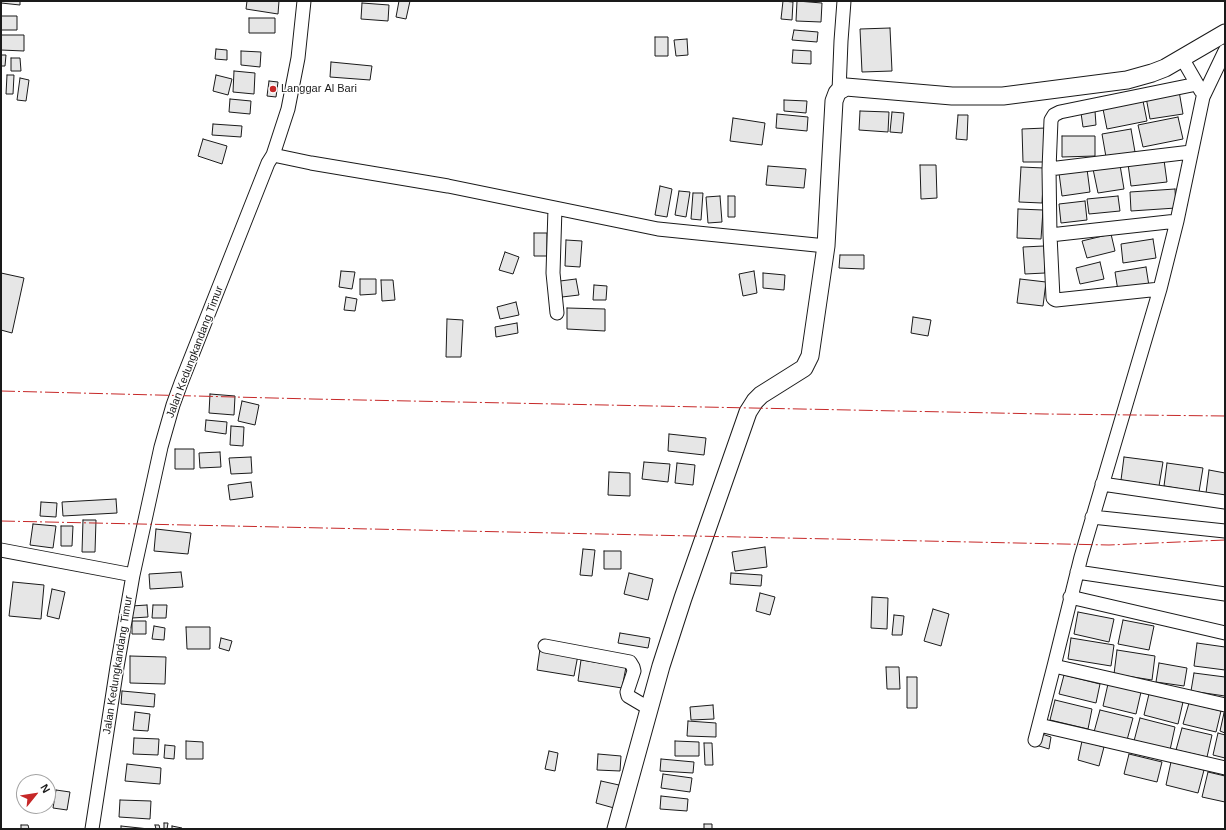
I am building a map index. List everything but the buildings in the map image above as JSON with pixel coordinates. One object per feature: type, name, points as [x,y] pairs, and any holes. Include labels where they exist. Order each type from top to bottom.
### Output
[{"type":"street","name":"Jalan Kedungkandang Timur","points":[[92,829],[133,575],[161,447],[173,405],[268,163],[273,155],[288,109],[298,58],[304,1]]},
{"type":"street","points":[[840,90],[841,41],[844,1]]},
{"type":"street","points":[[616,829],[662,666],[683,598],[748,412],[761,395],[804,368],[810,356],[826,246],[834,101],[837,93],[846,87],[952,96],[1003,96],[1127,80],[1158,70],[1225,33]]},
{"type":"street","points":[[1035,740],[1070,597],[1092,517],[1160,289],[1177,221],[1203,97],[1225,52]]},
{"type":"street","points":[[1182,58],[1203,97]]},
{"type":"street","points":[[1160,289],[1055,300],[1053,298],[1049,169],[1051,120],[1056,113],[1197,84]]},
{"type":"street","points":[[1049,169],[1191,152]]},
{"type":"street","points":[[273,155],[310,163],[448,186],[658,229],[826,246]]},
{"type":"street","points":[[555,208],[553,273],[557,313]]},
{"type":"street","points":[[1050,236],[1177,221]]},
{"type":"street","points":[[1102,484],[1225,502]]},
{"type":"street","points":[[1092,517],[1225,531]]},
{"type":"street","points":[[1,550],[133,575]]},
{"type":"street","points":[[1077,572],[1225,594]]},
{"type":"street","points":[[1070,597],[1225,633]]},
{"type":"street","points":[[545,646],[630,662],[634,671],[627,692],[628,696],[650,709]]},
{"type":"street","points":[[1054,666],[1225,705]]},
{"type":"street","points":[[1039,725],[1225,768]]},
{"type":"power","points":[[1,391],[1045,414],[1225,416]]},
{"type":"power","points":[[1,521],[1109,545],[1225,540]]},
{"type":"place","name":"Langgar Al Bari","points":[[273,89]]}]
